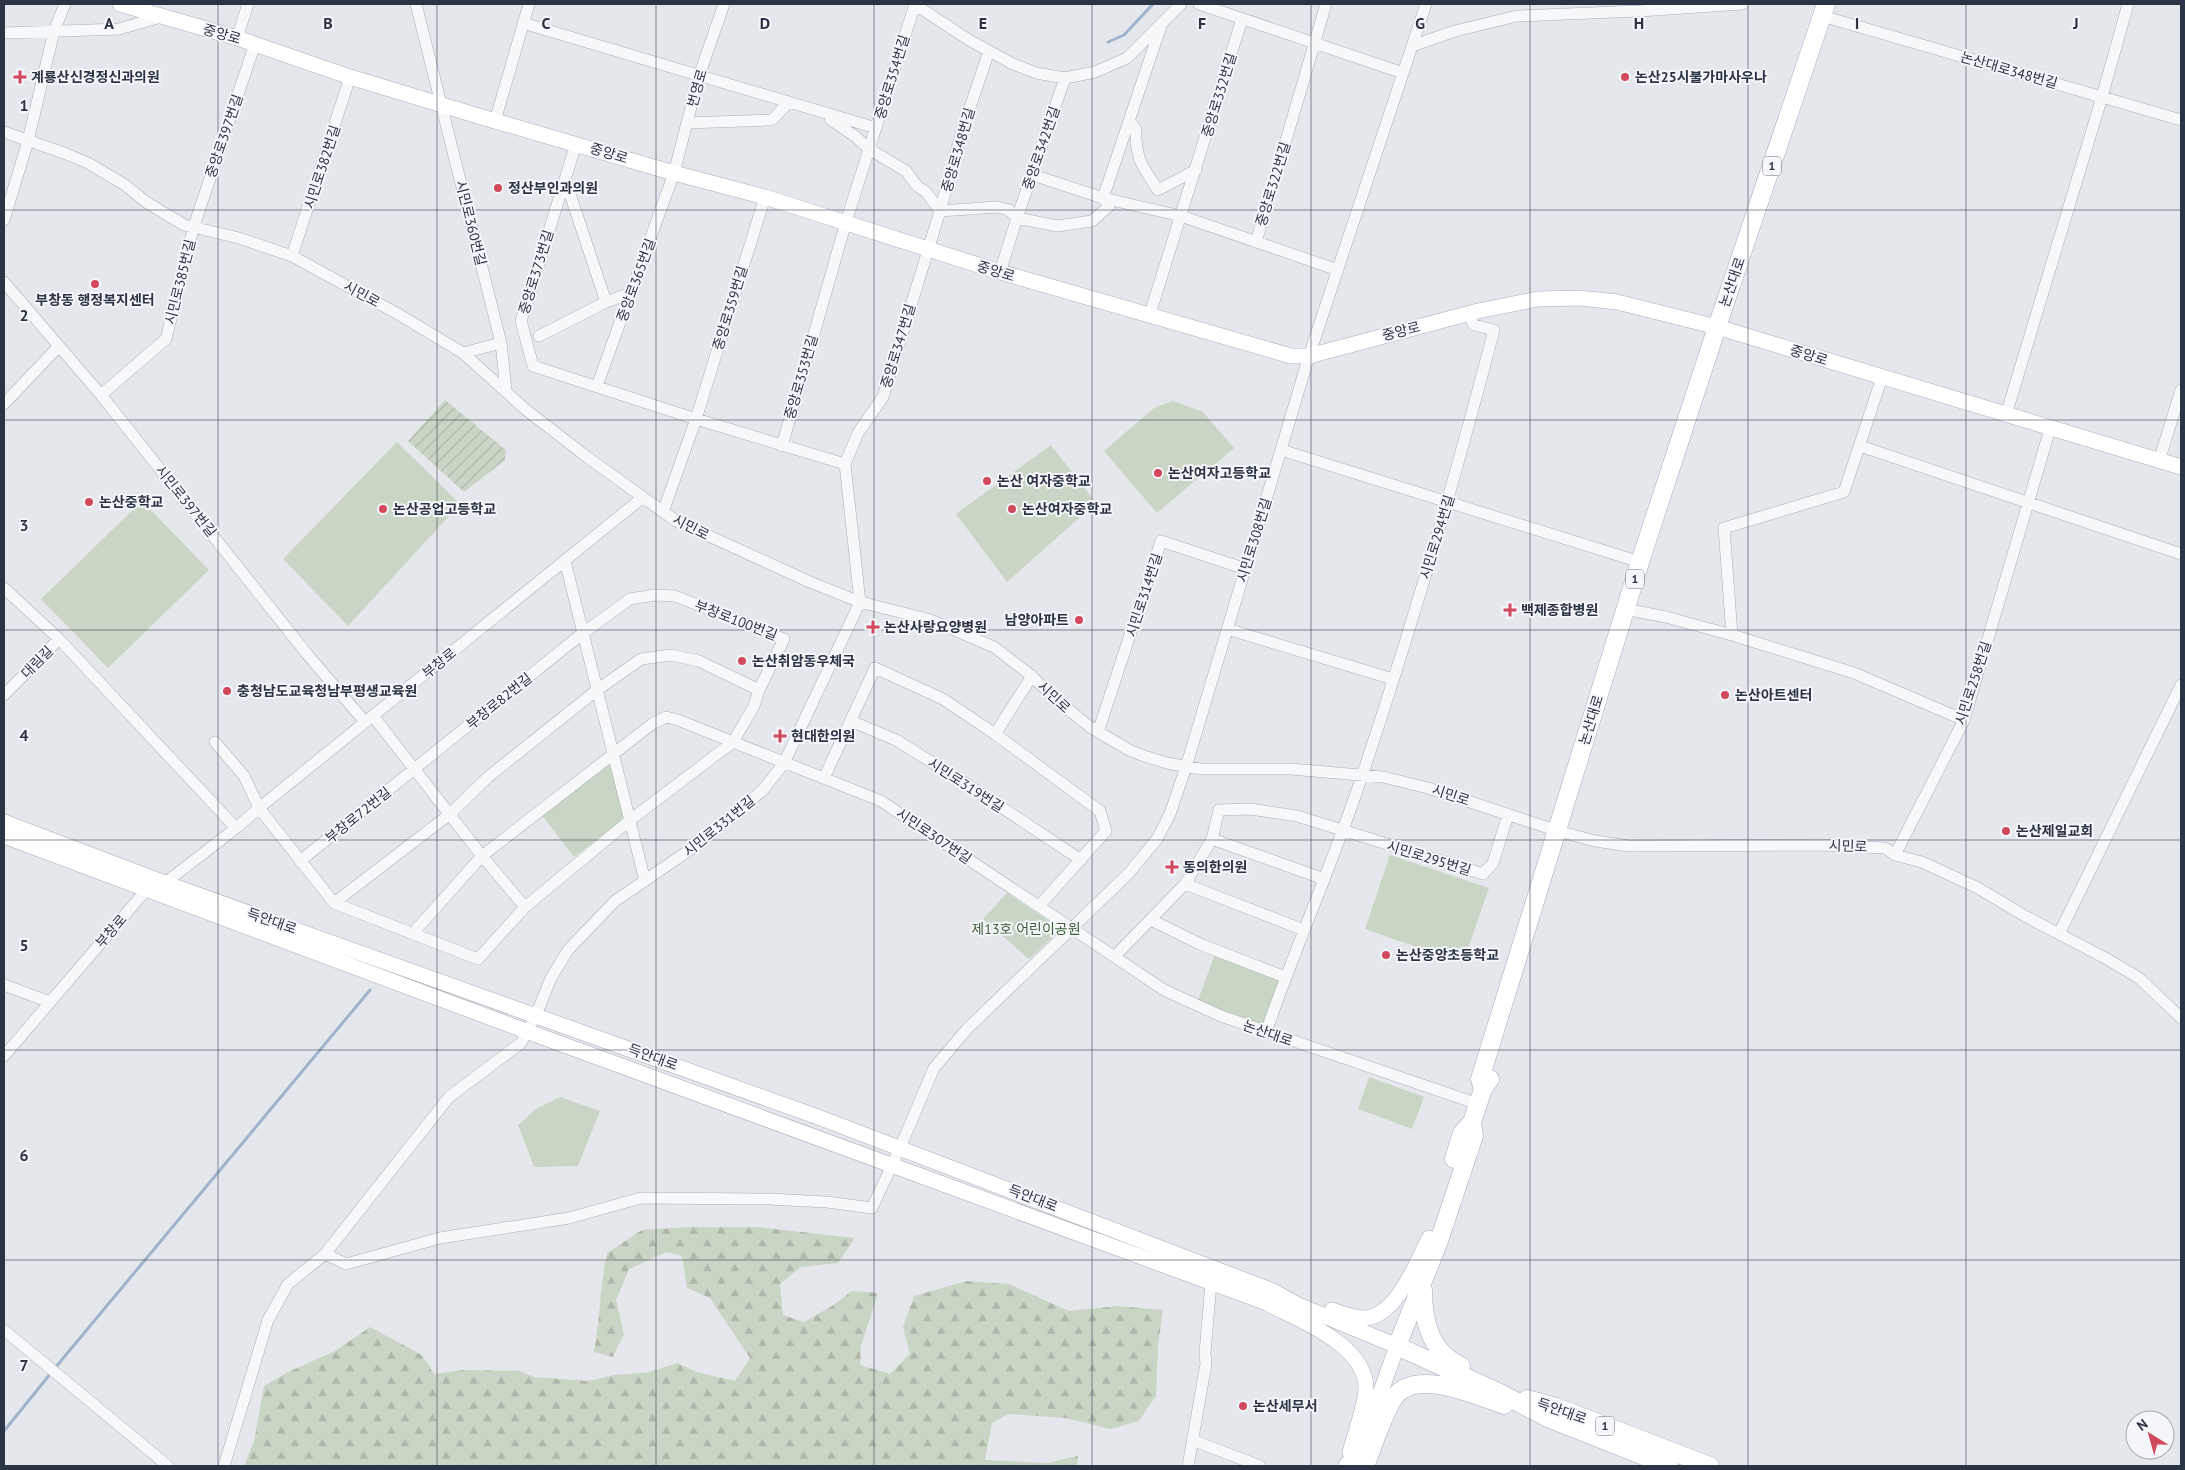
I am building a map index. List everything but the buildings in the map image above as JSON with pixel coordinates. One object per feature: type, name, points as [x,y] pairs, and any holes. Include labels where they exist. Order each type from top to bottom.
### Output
[{"type":"main road","name":"논산대로","points":[[1397,1346],[1462,1133],[1472,1122],[1480,1096],[1480,1079],[1640,562],[1824,10]]},
{"type":"main road","name":"논산대로","points":[[1408,1315],[1415,1305],[1439,1241],[1474,1136],[1472,1122]]},
{"type":"main road","name":"1","points":[[1423,1284],[1423,1311],[1427,1328],[1439,1349],[1453,1362],[1553,1413]]},
{"type":"main road","name":"득안대로","points":[[1397,1346],[1498,1392],[1553,1413],[1710,1466]]},
{"type":"main road","points":[[1362,1461],[1394,1398],[1412,1386],[1426,1383],[1445,1386],[1553,1413]]},
{"type":"main road","name":"득안대로","points":[[1553,1413],[1669,1466]]},
{"type":"street","points":[[4,220],[28,141],[54,31],[65,4]]},
{"type":"street","name":"중앙로","points":[[120,4],[237,38],[350,77],[495,121],[764,197],[1149,317],[1291,356],[1309,356],[1468,314],[1538,299],[1579,298],[1618,302],[1717,327],[2181,467]]},
{"type":"street","points":[[237,38],[248,4]]},
{"type":"street","name":"시민로360번길","points":[[416,4],[422,37],[442,104],[501,343],[506,390]]},
{"type":"street","points":[[495,121],[529,4]]},
{"type":"street","name":"번영로","points":[[674,173],[699,76],[724,4]]},
{"type":"street","points":[[914,4],[989,51],[1036,73],[1065,78],[1094,72],[1127,58],[1181,4]]},
{"type":"street","name":"중앙로354번길","points":[[846,222],[914,4]]},
{"type":"street","points":[[1199,4],[1403,73]]},
{"type":"street","name":"중앙로322번길","points":[[1326,4],[1256,242],[1338,270]]},
{"type":"street","points":[[1309,356],[1426,4]]},
{"type":"street","points":[[1412,46],[1455,31],[1517,16],[1743,4]]},
{"type":"street","points":[[2006,415],[2102,97],[2128,4]]},
{"type":"street","name":"논산대로348번길","points":[[1824,10],[2181,120]]},
{"type":"street","points":[[4,33],[119,29],[160,17]]},
{"type":"street","name":"중앙로332번길","points":[[1149,317],[1242,19]]},
{"type":"street","points":[[523,23],[876,128]]},
{"type":"street","points":[[1104,198],[1162,25]]},
{"type":"street","name":"중앙로397번길","points":[[193,228],[255,44]]},
{"type":"street","name":"중앙로348번길","points":[[927,249],[940,211],[962,131],[989,51]]},
{"type":"street","name":"시민로382번길","points":[[292,256],[350,77]]},
{"type":"street","name":"중앙로342번길","points":[[1000,272],[1016,218],[1033,175],[1065,78]]},
{"type":"street","points":[[687,123],[772,120],[788,103]]},
{"type":"street","points":[[816,111],[856,137],[869,149],[906,171],[917,186],[926,192],[940,211],[997,207],[1009,210],[1016,218],[1057,226],[1092,221],[1109,206],[1104,198]]},
{"type":"street","points":[[1130,122],[1136,130],[1136,147],[1141,165],[1158,190],[1196,170]]},
{"type":"street","name":"시민로","points":[[4,132],[64,152],[88,163],[125,185],[166,216],[193,228],[239,238],[292,256],[398,314],[463,353],[525,409],[642,498],[676,521],[810,582],[860,602],[931,620],[994,647],[1032,676],[1064,706],[1098,732],[1129,750],[1144,756],[1200,769],[1291,769],[1383,777],[1428,788],[1558,831],[1595,841],[1629,846],[1856,845],[1886,848],[1895,855],[1922,862],[1970,884],[2059,934],[2107,958],[2139,978],[2181,1018]]},
{"type":"street","name":"중앙로373번길","points":[[576,144],[521,320],[533,366],[598,386]]},
{"type":"street","name":"중앙로365번길","points":[[598,386],[674,173]]},
{"type":"street","points":[[1033,175],[1104,198],[1180,216],[1256,242]]},
{"type":"street","points":[[565,179],[606,302]]},
{"type":"street","name":"중앙로359번길","points":[[663,512],[696,419],[764,197]]},
{"type":"street","name":"중앙로353번길","points":[[782,446],[846,222]]},
{"type":"street","name":"시민로385번길","points":[[101,395],[166,339],[193,228]]},
{"type":"street","name":"중앙로347번길","points":[[860,602],[845,464],[858,433],[883,397],[927,249]]},
{"type":"street","name":"시민로397번길","points":[[4,282],[101,395],[308,654],[369,719]]},
{"type":"street","points":[[539,336],[606,302],[632,293]]},
{"type":"street","name":"시민로294번길","points":[[1363,774],[1449,501],[1494,330],[1474,325],[1468,314]]},
{"type":"street","points":[[463,353],[501,343]]},
{"type":"street","points":[[4,404],[59,346]]},
{"type":"street","name":"시민로308번길","points":[[1186,767],[1309,356]]},
{"type":"street","points":[[1732,635],[1724,528],[1844,492],[1882,377]]},
{"type":"street","points":[[598,386],[696,419],[845,464]]},
{"type":"street","points":[[2159,460],[2181,390]]},
{"type":"street","name":"시민로258번길","points":[[1895,855],[1964,720],[2050,429]]},
{"type":"street","points":[[1860,446],[2181,554]]},
{"type":"street","points":[[1281,450],[1640,562]]},
{"type":"street","name":"부창로","points":[[4,1056],[147,889],[165,883],[236,828],[642,498]]},
{"type":"street","name":"시민로314번길","points":[[1098,732],[1161,541],[1246,569]]},
{"type":"street","points":[[565,561],[644,881]]},
{"type":"street","name":"대림길","points":[[4,588],[59,639],[4,695]]},
{"type":"street","name":"부창로100번길","points":[[583,633],[630,599],[655,595],[675,596],[784,639],[760,690]]},
{"type":"street","name":"시민로331번길","points":[[224,1466],[268,1320],[288,1284],[325,1254],[450,1097],[521,1043],[536,1015],[551,978],[568,950],[615,901],[697,845],[764,790],[784,763],[860,602]]},
{"type":"street","points":[[1625,609],[1666,617],[1732,635],[1854,672],[1964,720]]},
{"type":"street","points":[[1227,629],[1393,679]]},
{"type":"street","name":"부창로82번길","points":[[415,770],[583,633]]},
{"type":"street","points":[[59,639],[236,828]]},
{"type":"street","points":[[215,742],[244,776],[259,808],[334,903],[478,960],[525,907],[629,821],[732,742],[754,706],[760,690],[699,661],[672,655],[641,659],[488,776],[450,814],[334,903]]},
{"type":"street","points":[[824,778],[876,668],[943,699],[995,734],[1100,811],[1106,831],[1039,906]]},
{"type":"street","points":[[995,734],[1032,676]]},
{"type":"street","points":[[2059,934],[2181,685]]},
{"type":"street","points":[[413,933],[482,856],[652,724],[666,717],[678,720],[784,763]]},
{"type":"street","points":[[369,719],[415,770],[482,856],[525,907]]},
{"type":"street","name":"시민로319번길","points":[[851,720],[896,740],[962,781],[1081,860]]},
{"type":"street","name":"시민로307번길","points":[[784,763],[881,801],[1074,928]]},
{"type":"street","points":[[325,1254],[346,1264],[440,1238],[569,1218],[641,1198],[769,1199],[826,1202],[872,1208],[934,1068],[967,1029],[1026,970],[1074,928],[1129,873],[1157,839],[1170,814],[1186,767]]},
{"type":"street","name":"부창로72번길","points":[[300,861],[415,770]]},
{"type":"street","points":[[1266,1032],[1285,977],[1363,774]]},
{"type":"street","name":"시민로295번길","points":[[1212,839],[1219,810],[1250,809],[1296,816],[1483,874],[1492,864],[1508,814]]},
{"type":"street","name":"득안대로","points":[[4,822],[165,883],[536,1015],[900,1148],[1270,1297]]},
{"type":"street","name":"득안대로","points":[[4,836],[526,1031],[1211,1282],[1298,1305],[1397,1346]]},
{"type":"street","points":[[1115,956],[1185,884],[1212,839],[1324,879]]},
{"type":"street","points":[[1185,884],[1304,930]]},
{"type":"street","points":[[1150,920],[1202,945],[1285,977]]},
{"type":"street","name":"논산대로","points":[[1074,928],[1164,990],[1220,1016],[1266,1032],[1480,1096]]},
{"type":"street","points":[[4,985],[50,1002]]},
{"type":"street","points":[[1270,1297],[1363,1318],[1374,1315],[1381,1312],[1396,1299],[1429,1238]]},
{"type":"street","points":[[1188,1466],[1206,1364],[1205,1353],[1211,1282]]},
{"type":"street","points":[[1270,1297],[1351,1352],[1362,1371],[1366,1390],[1346,1465]]},
{"type":"street","points":[[4,1330],[168,1466]]},
{"type":"street","name":"논산대로","points":[[1346,1465],[1362,1461],[1397,1346]]},
{"type":"street","points":[[1192,1440],[1260,1466]]},
{"type":"green space","points":[[445,400],[506,450],[505,460],[464,492],[408,441]]},
{"type":"green space","points":[[1173,401],[1203,412],[1234,448],[1157,513],[1104,451],[1154,408]]},
{"type":"green space","points":[[397,442],[460,504],[348,626],[283,559]]},
{"type":"green space","points":[[1051,445],[1096,503],[1007,582],[956,514]]},
{"type":"green space","points":[[142,501],[209,570],[108,668],[41,599]]},
{"type":"green space","points":[[610,761],[625,818],[574,857],[541,814]]},
{"type":"green space","points":[[1390,855],[1489,888],[1463,963],[1365,929]]},
{"type":"green space","name":"제13호 어린이공원","points":[[1007,893],[1061,929],[1029,959],[983,919]]},
{"type":"green space","points":[[1215,954],[1281,979],[1264,1027],[1197,1003]]},
{"type":"green space","points":[[1369,1077],[1424,1097],[1412,1129],[1358,1109]]},
{"type":"green space","points":[[560,1097],[600,1111],[578,1166],[534,1167],[518,1125],[536,1109]]},
{"type":"green space","points":[[692,1227],[757,1227],[855,1238],[838,1263],[801,1267],[780,1284],[783,1315],[804,1322],[832,1306],[852,1291],[878,1293],[861,1346],[860,1365],[890,1374],[910,1354],[903,1327],[914,1296],[967,1281],[1009,1284],[1069,1311],[1118,1306],[1163,1310],[1158,1345],[1156,1396],[1139,1421],[1111,1429],[1065,1418],[1008,1414],[992,1423],[985,1460],[1047,1463],[1078,1456],[1077,1466],[244,1466],[254,1441],[264,1386],[288,1372],[335,1351],[370,1327],[422,1355],[434,1374],[463,1370],[519,1371],[534,1377],[589,1381],[614,1375],[650,1372],[677,1363],[697,1372],[735,1381],[750,1358],[710,1298],[687,1288],[682,1256],[666,1252],[629,1269],[616,1300],[624,1334],[613,1357],[594,1352],[607,1253],[642,1230]]},
{"type":"waterway","points":[[1108,42],[1124,35],[1153,4]]},
{"type":"waterway","points":[[55,1368],[370,990]]},
{"type":"waterway","points":[[4,1431],[51,1373]]},
{"type":"place","name":"계룡산신경정신과의원","points":[[20,77]]},
{"type":"place","name":"논산25시불가마사우나","points":[[1625,77]]},
{"type":"place","name":"정산부인과의원","points":[[498,188]]},
{"type":"place","name":"부창동 행정복지센터","points":[[95,284]]},
{"type":"place","name":"논산여자고등학교","points":[[1158,473]]},
{"type":"place","name":"논산 여자중학교","points":[[987,481]]},
{"type":"place","name":"논산중학교","points":[[89,502]]},
{"type":"place","name":"논산공업고등학교","points":[[383,509]]},
{"type":"place","name":"논산여자중학교","points":[[1012,509]]},
{"type":"place","name":"백제종합병원","points":[[1510,610]]},
{"type":"place","name":"남양아파트","points":[[1079,620]]},
{"type":"place","name":"논산사랑요양병원","points":[[873,627]]},
{"type":"place","name":"논산취암동우체국","points":[[742,661]]},
{"type":"place","name":"충청남도교육청남부평생교육원","points":[[227,691]]},
{"type":"place","name":"논산아트센터","points":[[1725,695]]},
{"type":"place","name":"현대한의원","points":[[780,736]]},
{"type":"place","name":"논산제일교회","points":[[2006,831]]},
{"type":"place","name":"동의한의원","points":[[1172,867]]},
{"type":"place","name":"논산중앙초등학교","points":[[1386,955]]},
{"type":"place","name":"논산세무서","points":[[1243,1406]]}]
